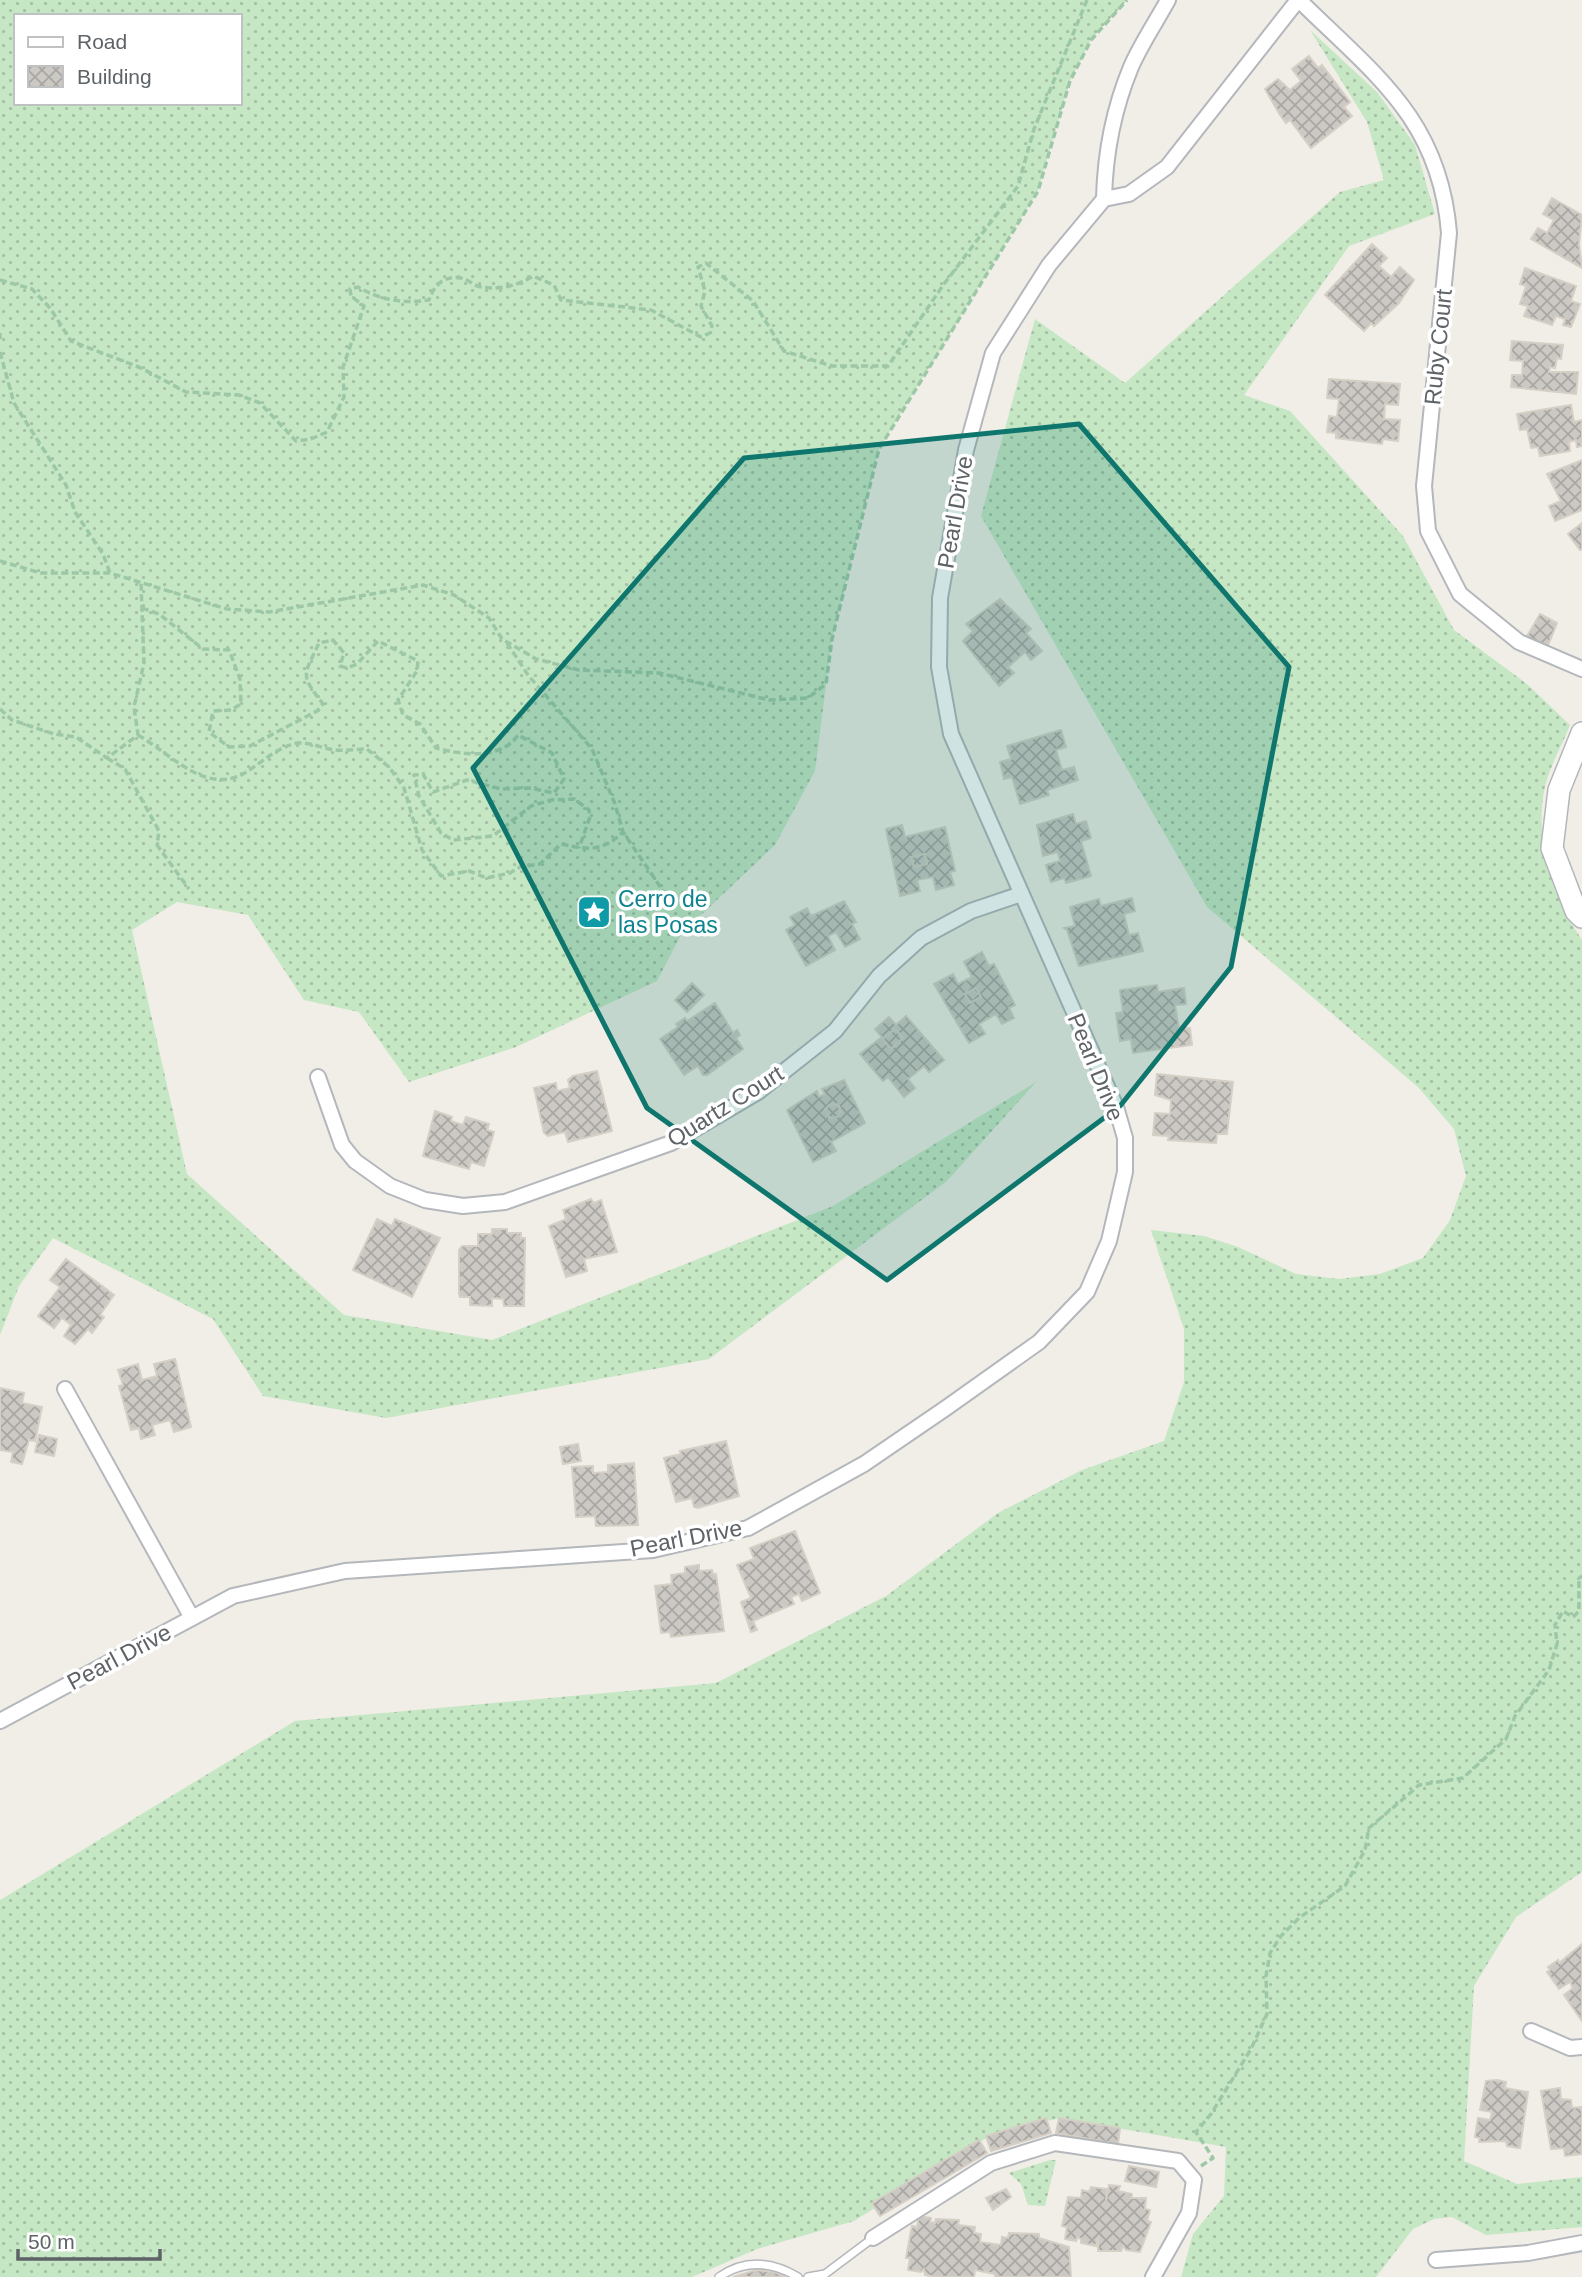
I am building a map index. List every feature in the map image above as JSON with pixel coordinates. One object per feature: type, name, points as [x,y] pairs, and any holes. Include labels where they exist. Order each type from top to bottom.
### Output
[{"type":"street","points":[[1168,0],[1131,66],[1109,145],[1104,199],[1129,194],[1167,167],[1299,0]]},
{"type":"street","name":"Ruby Court","points":[[1299,0],[1391,91],[1421,132],[1436,162],[1446,195],[1449,233],[1424,486],[1428,531],[1460,594],[1519,642],[1582,669]]},
{"type":"street","name":"Pearl Drive","points":[[0,1721],[233,1596],[345,1571],[653,1550],[748,1528],[864,1464],[1039,1342],[1087,1292],[1109,1241],[1125,1172],[1125,1138],[1116,1107],[951,734],[939,667],[940,598],[966,450],[993,353],[1049,265],[1104,199]]},
{"type":"street","points":[[1582,733],[1559,790],[1552,848],[1576,912],[1582,917]]},
{"type":"street","name":"Quartz Court","points":[[317,1077],[342,1145],[355,1161],[390,1186],[425,1200],[464,1206],[505,1202],[671,1143],[758,1092],[835,1031],[879,976],[921,938],[971,911],[1021,894]]},
{"type":"street","points":[[65,1389],[192,1618]]},
{"type":"street","points":[[1531,2031],[1570,2048],[1582,2047]]},
{"type":"street","points":[[873,2238],[991,2163],[1055,2143],[1178,2161],[1194,2180],[1189,2213],[1153,2277]]},
{"type":"street","points":[[1436,2260],[1528,2253],[1582,2243]]},
{"type":"lane","points":[[808,2277],[825,2274],[873,2238]]},
{"type":"lane","points":[[719,2277],[739,2266],[761,2263],[782,2268],[798,2277]]},
{"type":"path","points":[[0,280],[32,289],[50,308],[71,341],[142,368],[186,392],[239,395],[260,403],[296,441],[311,439],[327,432],[344,397],[343,367],[364,306],[351,296],[350,289],[358,287],[372,295],[410,303],[429,300],[433,287],[447,278],[463,278],[478,287],[516,287],[533,276],[554,285],[561,300],[651,310],[701,338],[710,333],[712,326],[701,306],[705,291],[698,267],[706,263],[752,301],[784,351],[832,366],[888,366],[944,284],[1018,186],[1034,129],[1087,0]]},
{"type":"path","points":[[506,642],[536,659],[579,670],[659,673],[769,700],[808,698],[826,684],[831,639],[879,449],[1038,191],[1070,81],[1091,40],[1127,0]]},
{"type":"path","points":[[0,352],[14,403],[66,485],[75,512],[103,554],[110,573]]},
{"type":"path","points":[[0,561],[41,573],[110,573],[227,609],[269,612],[423,585],[454,595],[489,618],[528,675],[592,749],[615,804],[623,832],[674,907]]},
{"type":"path","points":[[138,735],[134,708],[144,663],[141,583]]},
{"type":"path","points":[[142,608],[159,614],[203,649],[229,650],[240,679],[242,704],[231,710],[214,711],[209,732],[229,747],[250,746],[317,711],[323,704],[306,681],[305,672],[319,643],[333,640],[340,646],[344,653],[340,666],[347,668],[357,664],[378,641],[418,661],[417,671],[398,699],[403,715],[420,724],[436,748],[452,752],[492,752],[513,742],[518,735],[552,753],[564,779],[554,793],[530,788],[501,789],[467,780],[433,792],[423,774],[414,775],[419,796],[440,833],[453,840],[493,836],[531,806],[551,800],[574,799],[589,810],[590,817],[579,848]]},
{"type":"path","points":[[0,709],[12,720],[54,734],[76,737],[125,769],[159,831],[157,845],[189,889]]},
{"type":"path","points":[[138,735],[160,747],[189,771],[211,780],[244,775],[270,756],[296,743],[334,750],[367,749],[389,767],[404,788],[422,850],[441,876],[469,871],[487,878],[540,864],[561,844],[579,848],[609,845],[623,832]]},
{"type":"path","points":[[107,758],[138,735]]},
{"type":"path","points":[[1213,2158],[1196,2132],[1211,2114],[1251,2049],[1268,2014],[1266,1976],[1270,1953],[1275,1944],[1299,1918],[1346,1886],[1365,1850],[1370,1828],[1419,1785],[1464,1778],[1506,1739],[1515,1716],[1549,1670],[1558,1644],[1555,1625],[1563,1611],[1573,1617],[1579,1611],[1579,1578],[1582,1576]]},
{"type":"highlighted area","points":[[1079,424],[1289,667],[1231,967],[1120,1106],[887,1280],[647,1108],[473,768],[744,458]]},
{"type":"green space","points":[[0,0],[1127,0],[1091,40],[1070,81],[1038,191],[879,449],[832,639],[815,771],[775,845],[682,933],[657,981],[516,1047],[409,1082],[359,1012],[304,1000],[248,915],[177,902],[132,930],[187,1174],[344,1315],[492,1340],[833,1206],[1036,1082],[947,1181],[709,1359],[386,1418],[263,1396],[213,1319],[53,1238],[19,1286],[0,1335]]},
{"type":"green space","points":[[1310,30],[1377,92],[1415,145],[1435,214],[1349,246],[1244,395],[1290,411],[1403,536],[1454,630],[1527,684],[1570,725],[1546,783],[1542,831],[1554,888],[1582,940],[1582,1872],[1516,1917],[1474,1986],[1464,2161],[1517,2184],[1582,2177],[1582,2227],[1486,2235],[1452,2217],[1434,2219],[1413,2229],[1376,2277],[1181,2277],[1193,2234],[1224,2196],[1226,2147],[1060,2118],[991,2135],[854,2221],[757,2249],[692,2277],[0,2277],[0,1900],[295,1721],[716,1683],[886,1596],[998,1513],[1082,1470],[1164,1441],[1184,1382],[1184,1329],[1151,1230],[1204,1236],[1238,1247],[1296,1274],[1339,1279],[1380,1274],[1423,1258],[1450,1220],[1466,1176],[1454,1129],[1419,1088],[1207,907],[981,516],[1035,319],[1125,383],[1340,192],[1384,180],[1367,122]]},
{"type":"green space","points":[[1056,2160],[1045,2206],[1028,2205],[1021,2184],[1009,2173]]},
{"type":"building","points":[[1309,56],[1318,68],[1322,65],[1350,102],[1344,107],[1352,116],[1311,148],[1290,120],[1286,123],[1265,89],[1278,79],[1290,90],[1301,81],[1292,69]]},
{"type":"building","points":[[1552,198],[1582,215],[1579,244],[1582,268],[1531,239],[1538,228],[1547,233],[1554,220],[1543,214]]},
{"type":"building","points":[[1372,244],[1387,258],[1379,266],[1391,277],[1400,267],[1414,280],[1399,303],[1374,326],[1371,323],[1364,331],[1325,295]]},
{"type":"building","points":[[1525,268],[1576,286],[1571,301],[1580,304],[1571,327],[1563,325],[1565,319],[1556,316],[1552,325],[1524,316],[1528,306],[1520,304],[1526,286],[1520,284]]},
{"type":"building","points":[[1512,341],[1563,345],[1561,359],[1557,358],[1555,368],[1550,367],[1549,372],[1578,372],[1576,394],[1511,387],[1512,375],[1522,375],[1523,361],[1510,360]]},
{"type":"building","points":[[1329,379],[1400,384],[1398,405],[1385,404],[1384,419],[1400,420],[1398,441],[1383,439],[1382,444],[1336,438],[1336,433],[1327,432],[1329,416],[1337,417],[1339,399],[1327,398]]},
{"type":"building","points":[[1571,405],[1574,422],[1582,420],[1582,446],[1577,447],[1576,440],[1569,442],[1570,451],[1540,456],[1538,447],[1531,448],[1527,429],[1520,430],[1517,414]]},
{"type":"building","points":[[1582,460],[1582,510],[1555,521],[1549,506],[1561,501],[1547,474]]},
{"type":"building","points":[[1582,523],[1582,549],[1580,550],[1568,534]]},
{"type":"building","points":[[1000,599],[1031,629],[1026,633],[1042,651],[1031,660],[1025,652],[1008,667],[1014,673],[999,686],[963,641],[973,631],[966,624]]},
{"type":"building","points":[[1540,614],[1557,623],[1545,653],[1523,643]]},
{"type":"building","points":[[1061,730],[1066,747],[1056,750],[1062,770],[1074,767],[1078,780],[1047,790],[1049,795],[1020,804],[1012,777],[1004,779],[1000,762],[1011,759],[1007,746]]},
{"type":"building","points":[[1073,814],[1076,824],[1086,821],[1091,838],[1081,841],[1091,876],[1066,883],[1064,878],[1051,882],[1046,865],[1060,861],[1058,852],[1043,856],[1037,825]]},
{"type":"building","points":[[902,825],[905,837],[945,827],[955,871],[950,872],[954,885],[936,890],[933,877],[917,880],[920,891],[900,896],[886,829]],"holes":[[[925,854],[927,864],[914,867],[911,857]]]},
{"type":"building","points":[[925,854],[927,864],[914,867],[911,857]]},
{"type":"building","points":[[1132,898],[1135,911],[1124,914],[1129,935],[1138,933],[1143,951],[1079,966],[1064,928],[1075,926],[1070,907],[1099,899],[1101,906]]},
{"type":"building","points":[[844,901],[856,922],[852,924],[860,939],[845,947],[836,932],[828,936],[835,950],[806,966],[786,930],[795,925],[790,917],[807,908],[811,916]]},
{"type":"building","points":[[982,952],[989,966],[994,964],[1015,1005],[1009,1008],[1014,1018],[1002,1024],[996,1014],[979,1024],[985,1034],[969,1043],[934,984],[953,974],[958,984],[972,977],[964,962]],"holes":[[[976,988],[981,997],[970,1003],[965,994]]]},
{"type":"building","points":[[692,983],[704,995],[687,1012],[675,1000]]},
{"type":"building","points":[[1157,985],[1158,992],[1184,988],[1186,1004],[1175,1005],[1179,1029],[1190,1028],[1192,1045],[1133,1053],[1131,1039],[1120,1041],[1116,1013],[1123,1012],[1120,990]]},
{"type":"building","points":[[976,988],[981,997],[970,1003],[965,994]]},
{"type":"building","points":[[715,1003],[733,1033],[737,1030],[740,1035],[736,1038],[743,1049],[707,1075],[703,1075],[698,1066],[684,1075],[660,1039],[678,1027],[676,1024],[685,1018],[687,1021]]},
{"type":"building","points":[[906,1016],[944,1060],[929,1072],[924,1066],[908,1079],[915,1088],[904,1097],[888,1077],[883,1081],[860,1054],[882,1037],[875,1029],[889,1017],[896,1025]],"holes":[[[895,1029],[903,1038],[891,1049],[883,1039]]]},
{"type":"building","points":[[895,1029],[903,1038],[891,1049],[883,1039]]},
{"type":"building","points":[[597,1071],[612,1131],[568,1142],[565,1132],[548,1136],[544,1133],[534,1088],[556,1083],[557,1091],[570,1088],[568,1080],[573,1076]]},
{"type":"building","points":[[1157,1074],[1233,1082],[1227,1134],[1217,1134],[1216,1143],[1168,1140],[1169,1136],[1153,1135],[1155,1113],[1170,1114],[1171,1100],[1155,1095]]},
{"type":"building","points":[[844,1080],[865,1123],[831,1142],[836,1151],[813,1162],[787,1110],[817,1091],[819,1097],[825,1094],[822,1089]],"holes":[[[838,1104],[842,1112],[829,1118],[825,1109]]]},
{"type":"building","points":[[833,1104],[838,1106],[838,1116],[833,1118],[828,1116],[826,1111],[828,1106]]},
{"type":"building","points":[[435,1111],[452,1117],[451,1121],[463,1125],[466,1117],[489,1124],[487,1130],[494,1132],[484,1166],[471,1162],[469,1169],[423,1156]]},
{"type":"building","points":[[591,1199],[594,1203],[601,1200],[617,1252],[584,1259],[587,1271],[566,1277],[549,1226],[566,1219],[563,1210]]},
{"type":"building","points":[[377,1219],[392,1226],[395,1219],[440,1238],[412,1297],[353,1270]]},
{"type":"building","points":[[492,1229],[507,1229],[507,1233],[521,1233],[521,1238],[525,1238],[524,1306],[504,1306],[503,1299],[492,1298],[492,1306],[470,1305],[470,1297],[460,1297],[459,1250],[462,1246],[478,1246],[478,1234],[492,1234]]},
{"type":"building","points":[[66,1259],[114,1295],[100,1315],[104,1317],[92,1333],[88,1329],[75,1344],[64,1336],[71,1325],[62,1318],[54,1328],[38,1316],[60,1287],[50,1280]]},
{"type":"building","points":[[175,1359],[191,1427],[174,1432],[170,1420],[152,1425],[155,1435],[141,1439],[139,1428],[131,1430],[119,1386],[123,1385],[118,1370],[138,1364],[142,1380],[157,1376],[154,1364]]},
{"type":"building","points":[[0,1388],[24,1393],[22,1403],[42,1407],[35,1441],[29,1440],[22,1464],[11,1462],[13,1452],[0,1450]]},
{"type":"building","points":[[39,1435],[57,1439],[54,1456],[35,1452]]},
{"type":"building","points":[[726,1441],[739,1496],[698,1508],[694,1507],[692,1498],[676,1502],[664,1458],[681,1454],[680,1451]]},
{"type":"building","points":[[578,1444],[581,1461],[563,1464],[560,1447]]},
{"type":"building","points":[[634,1463],[638,1525],[596,1526],[595,1516],[576,1517],[572,1467],[593,1466],[593,1473],[608,1472],[608,1465]]},
{"type":"building","points":[[795,1531],[820,1593],[802,1601],[799,1594],[791,1597],[794,1604],[753,1621],[757,1630],[751,1632],[741,1602],[751,1598],[737,1565],[754,1559],[750,1548]]},
{"type":"building","points":[[699,1565],[699,1571],[712,1570],[713,1574],[716,1574],[724,1631],[671,1637],[670,1632],[661,1633],[655,1586],[672,1584],[671,1575],[685,1573],[685,1567]]},
{"type":"building","points":[[1582,1944],[1582,2021],[1564,1995],[1573,1988],[1570,1982],[1559,1989],[1547,1972],[1550,1970],[1548,1967],[1558,1960],[1559,1963]]},
{"type":"building","points":[[1486,2081],[1506,2082],[1505,2088],[1528,2092],[1520,2148],[1507,2146],[1506,2141],[1479,2142],[1480,2138],[1475,2137],[1478,2118],[1490,2120],[1492,2112],[1480,2110]]},
{"type":"building","points":[[1560,2088],[1561,2099],[1571,2100],[1572,2108],[1582,2107],[1582,2154],[1565,2156],[1564,2148],[1551,2149],[1541,2091]]},
{"type":"building","points":[[1046,2118],[1051,2133],[991,2151],[986,2136]]},
{"type":"building","points":[[1059,2118],[1120,2128],[1118,2144],[1056,2133]]},
{"type":"building","points":[[979,2140],[987,2153],[880,2216],[872,2203]]},
{"type":"building","points":[[1129,2166],[1159,2172],[1156,2187],[1125,2181]]},
{"type":"building","points":[[1109,2185],[1120,2186],[1118,2191],[1132,2194],[1131,2198],[1146,2198],[1145,2209],[1150,2210],[1147,2221],[1151,2222],[1140,2252],[1126,2250],[1123,2246],[1121,2251],[1098,2251],[1098,2237],[1096,2246],[1081,2243],[1081,2239],[1077,2237],[1076,2241],[1065,2239],[1067,2227],[1062,2226],[1068,2197],[1081,2198],[1082,2190],[1089,2192],[1091,2187],[1107,2189],[1106,2200]]},
{"type":"building","points":[[1006,2189],[1011,2197],[993,2210],[986,2198]]},
{"type":"building","points":[[919,2216],[931,2218],[930,2222],[935,2223],[936,2219],[959,2220],[958,2225],[975,2227],[974,2233],[981,2234],[980,2242],[1001,2245],[1002,2237],[1008,2238],[1009,2233],[1039,2234],[1039,2238],[1069,2247],[1071,2277],[995,2277],[995,2274],[975,2270],[974,2277],[937,2277],[925,2275],[924,2269],[921,2272],[908,2270],[910,2258],[906,2258],[912,2226],[917,2227]]},
{"type":"building","points":[[756,2270],[774,2272],[785,2277],[733,2277]]},
{"type":"place","name":"Cerro de las Posas","points":[[594,912]]}]
